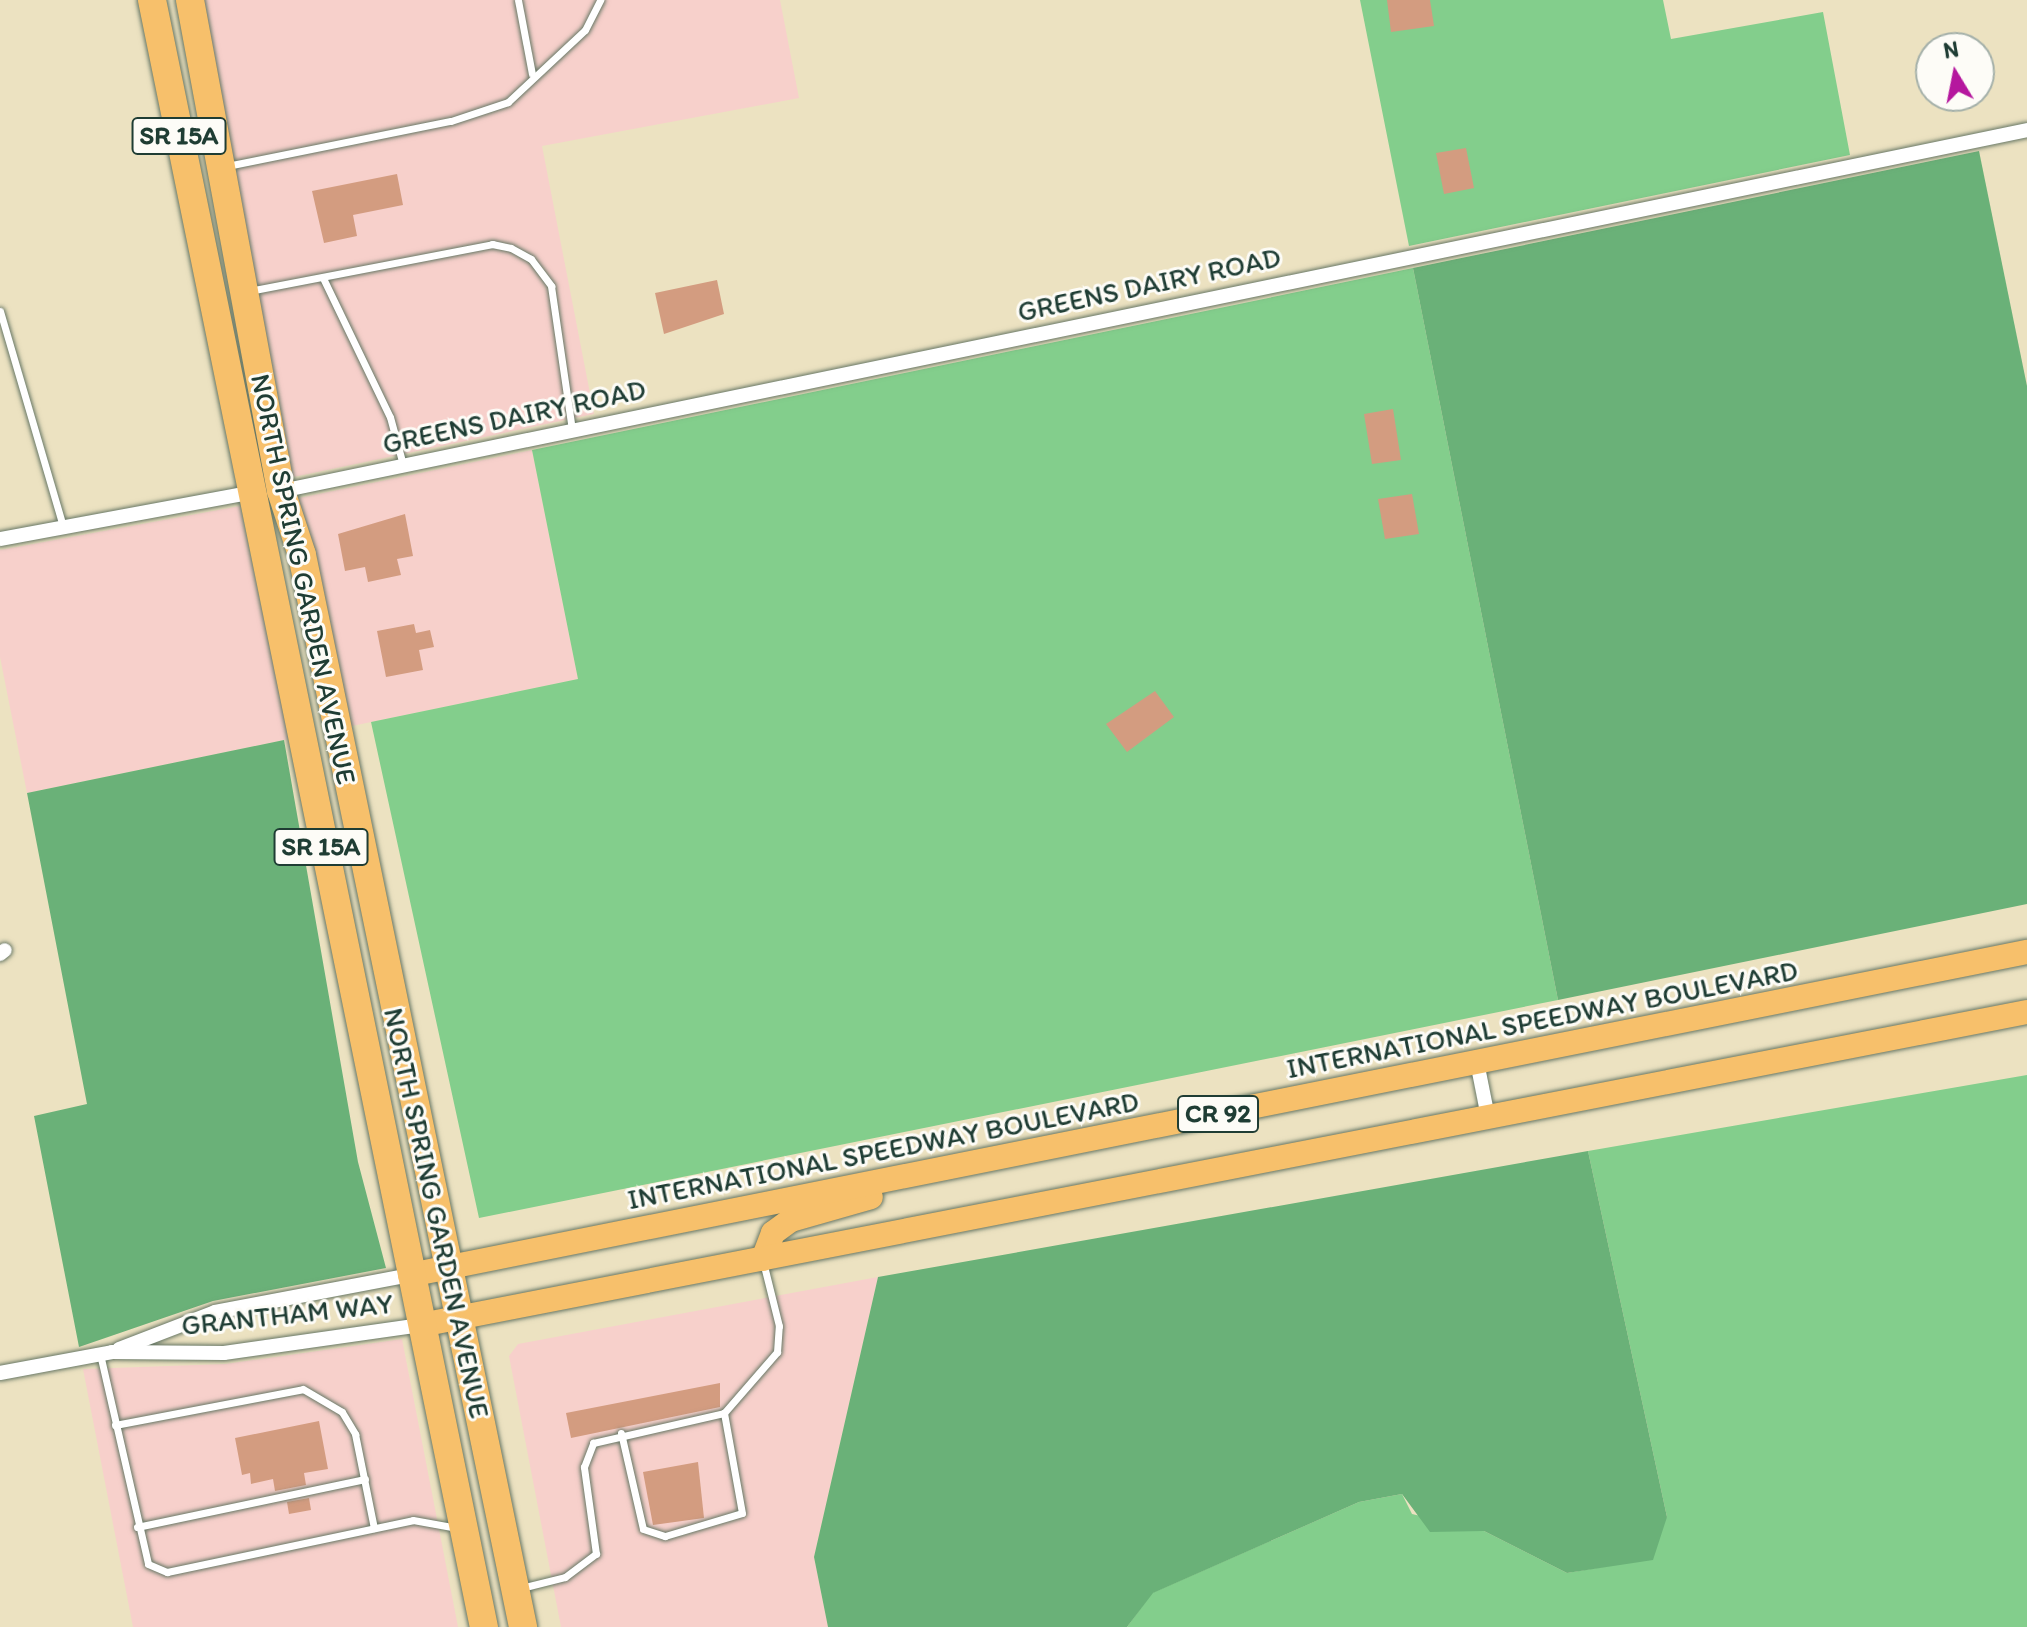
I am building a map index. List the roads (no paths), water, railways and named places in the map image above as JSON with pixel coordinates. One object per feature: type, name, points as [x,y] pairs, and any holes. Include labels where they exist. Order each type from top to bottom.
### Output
[{"type":"highway","name":"NORTH SPRING GARDEN AVENUE","points":[[152,0],[248,493],[484,1627]]},
{"type":"highway","name":"NORTH SPRING GARDEN AVENUE","points":[[190,0],[281,491],[302,555],[523,1627]]},
{"type":"highway","points":[[233,418],[281,491]]},
{"type":"highway","points":[[248,493],[302,555]]},
{"type":"main road","name":"INTERNATIONAL SPEEDWAY BOULEVARD","points":[[410,1275],[2027,952]]},
{"type":"main road","name":"CR 92","points":[[421,1325],[2027,1012]]},
{"type":"main road","points":[[763,1259],[773,1233],[791,1220],[1035,1150]]},
{"type":"street","name":"GREENS DAIRY ROAD","points":[[281,491],[2027,130]]},
{"type":"street","points":[[0,539],[248,493]]},
{"type":"street","points":[[1477,1062],[1488,1117]]},
{"type":"street","name":"GRANTHAM WAY","points":[[0,1373],[106,1353],[215,1312],[410,1275]]},
{"type":"street","name":"GRANTHAM WAY","points":[[106,1353],[224,1353],[421,1325]]},
{"type":"lane","points":[[518,0],[532,74]]},
{"type":"lane","points":[[221,168],[451,121],[508,102],[532,74],[585,30],[600,0]]},
{"type":"lane","points":[[244,292],[492,244],[531,259],[551,286],[572,430]]},
{"type":"lane","points":[[323,278],[390,417],[403,465]]},
{"type":"lane","points":[[0,311],[63,527]]},
{"type":"lane","points":[[515,1590],[565,1577],[596,1554],[584,1467],[593,1443],[621,1433],[724,1413],[777,1352],[779,1326],[763,1259]]},
{"type":"lane","points":[[106,1353],[115,1425],[148,1564],[167,1572],[413,1520],[463,1531]]},
{"type":"lane","points":[[115,1425],[303,1389],[342,1412],[365,1479],[374,1528]]},
{"type":"lane","points":[[621,1433],[638,1514],[649,1536],[734,1520],[742,1513],[724,1413]]},
{"type":"lane","points":[[137,1527],[365,1479]]}]
